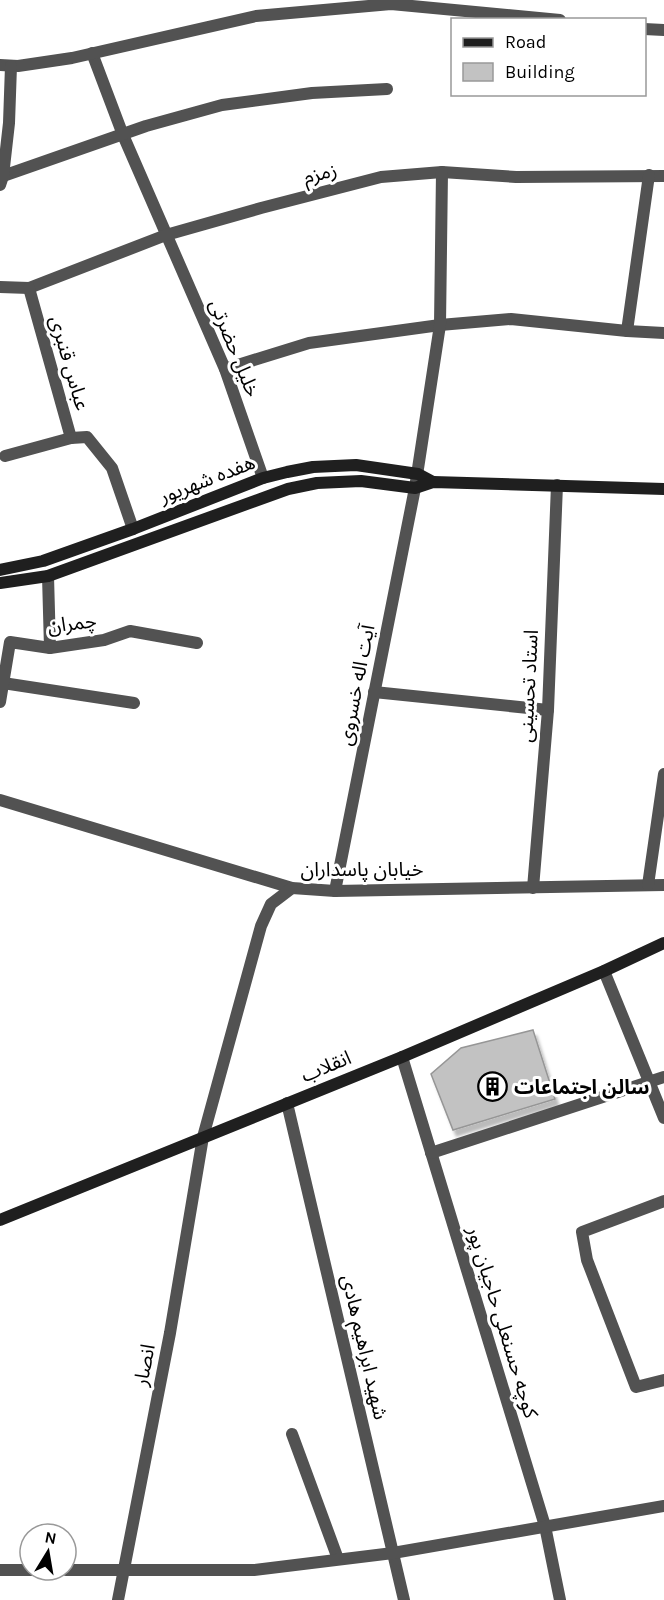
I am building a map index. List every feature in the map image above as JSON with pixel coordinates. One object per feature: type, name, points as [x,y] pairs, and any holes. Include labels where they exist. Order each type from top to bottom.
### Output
[{"type":"main road","name":"هفده شهریور","points":[[0,570],[42,561],[133,529],[263,478],[313,467],[356,465],[418,474],[433,482]]},
{"type":"main road","name":"هفده شهریور","points":[[0,583],[48,576],[288,489],[316,483],[361,481],[415,488],[433,482],[664,489]]},
{"type":"main road","name":"انقلاب","points":[[0,1220],[402,1057],[664,943]]},
{"type":"street","points":[[387,89],[312,93],[222,105],[146,126],[2,181],[9,123],[6,66],[72,58],[256,16],[391,4],[539,18]]},
{"type":"street","points":[[646,29],[664,30]]},
{"type":"street","name":"خلیل حضرتی","points":[[92,53],[123,135],[225,369],[263,478]]},
{"type":"street","name":"زمزم","points":[[0,287],[29,288],[166,235],[381,177],[442,172],[516,177],[664,176]]},
{"type":"street","name":"آیت اله خسروی","points":[[335,891],[418,474],[440,325],[442,172]]},
{"type":"street","points":[[627,332],[649,176]]},
{"type":"street","name":"عباس قنبری","points":[[29,288],[71,438],[87,437],[112,468],[133,529]]},
{"type":"street","points":[[225,369],[309,343],[440,325],[510,319],[627,332],[664,333]]},
{"type":"street","points":[[5,456],[71,438]]},
{"type":"street","name":"استاد تحسینی","points":[[533,888],[548,710],[557,485]]},
{"type":"street","points":[[48,576],[50,648]]},
{"type":"street","name":"چمران","points":[[0,702],[5,641],[50,648],[104,640],[130,631],[197,643]]},
{"type":"street","points":[[3,683],[134,703]]},
{"type":"street","points":[[374,692],[548,710]]},
{"type":"street","points":[[648,885],[664,774]]},
{"type":"street","name":"خیابان پاسداران","points":[[0,800],[292,888],[335,891],[664,885]]},
{"type":"street","points":[[203,1137],[261,926],[271,904],[292,888]]},
{"type":"street","points":[[604,971],[664,1118]]},
{"type":"street","name":"کوچه حسنعلی حاجیان پور","points":[[402,1057],[545,1526],[560,1600]]},
{"type":"street","points":[[431,1153],[664,1077]]},
{"type":"street","name":"شهید ابراهیم هادی","points":[[287,1103],[404,1600]]},
{"type":"street","name":"انصار","points":[[118,1600],[170,1333],[203,1137]]},
{"type":"street","points":[[664,1201],[582,1232],[587,1260],[636,1387],[664,1380]]},
{"type":"street","points":[[292,1434],[338,1558]]},
{"type":"street","points":[[78,1570],[254,1570],[393,1553],[664,1506]]},
{"type":"street","points":[[0,1570],[18,1570]]},
{"type":"building","name":"سالن اجتماعات","points":[[533,1030],[555,1099],[453,1130],[431,1074],[461,1048]]},
{"type":"place","name":"سالن اجتماعات","points":[[493,1087]]}]
